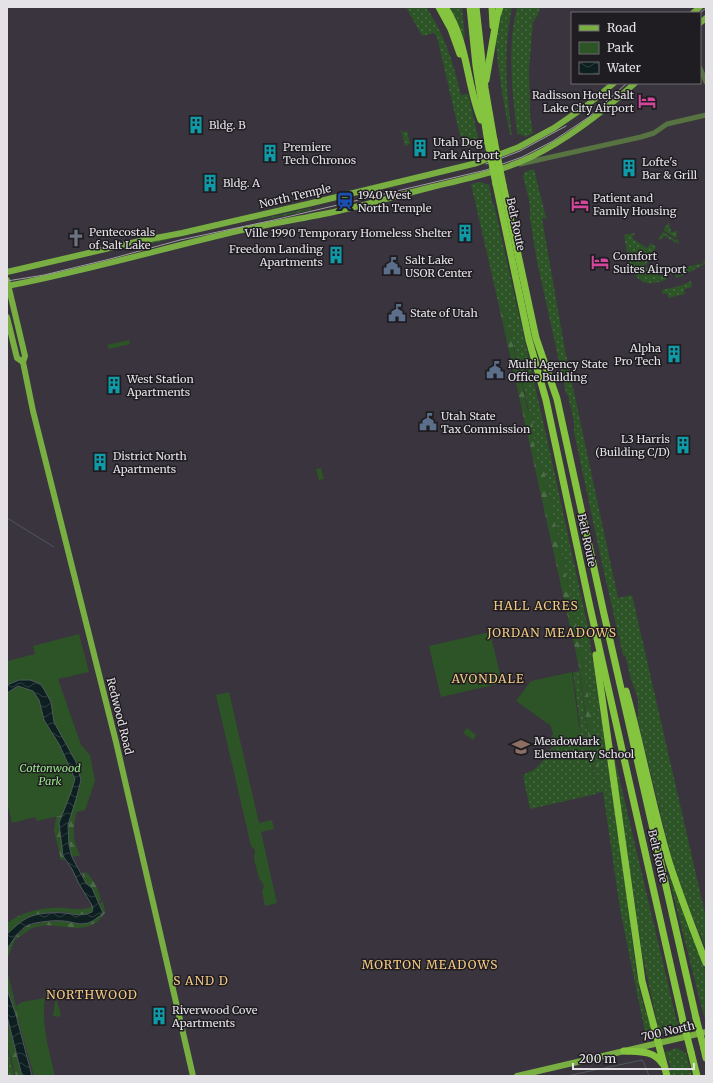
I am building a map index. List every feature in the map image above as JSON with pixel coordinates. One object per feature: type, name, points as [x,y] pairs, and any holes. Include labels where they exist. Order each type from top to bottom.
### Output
[{"type":"highway","points":[[438,7],[451,29],[460,52],[470,95],[486,133]]},
{"type":"highway","points":[[445,7],[459,36],[465,56],[475,105]]},
{"type":"highway","points":[[464,7],[467,26],[473,43]]},
{"type":"highway","name":"Belt Route","points":[[470,7],[473,43],[486,133],[491,142]]},
{"type":"highway","name":"Belt Route","points":[[476,7],[491,142],[500,184],[536,338],[558,399],[604,614],[706,1058]]},
{"type":"highway","points":[[492,7],[493,42]]},
{"type":"highway","points":[[485,88],[500,7]]},
{"type":"highway","name":"Belt Route","points":[[500,184],[529,340],[546,400],[590,607],[683,1021],[697,1076]]},
{"type":"highway","points":[[590,607],[642,981],[667,1073]]},
{"type":"highway","points":[[604,614],[630,704],[650,790],[670,862],[684,905],[706,962]]},
{"type":"highway","points":[[624,1051],[649,1053],[654,1055],[658,1058],[667,1073]]},
{"type":"main road","name":"North Temple","points":[[7,272],[140,241],[182,233],[477,163],[519,147],[554,128],[586,106],[613,84]]},
{"type":"main road","name":"North Temple","points":[[7,284],[72,272],[234,232],[311,217],[380,201],[509,166],[560,142],[589,123],[634,84]]},
{"type":"main road","name":"Redwood Road","points":[[7,284],[25,356],[23,362],[42,447],[116,742],[193,1076]]},
{"type":"main road","name":"Redwood Road","points":[[7,317],[17,358],[23,362]]},
{"type":"main road","name":"700 North","points":[[517,1076],[706,1032]]},
{"type":"street","points":[[701,70],[706,82]]},
{"type":"street","name":"North Temple","points":[[509,166],[641,137],[654,133],[667,124],[706,115]]},
{"type":"green space","points":[[406,7],[426,7],[433,17],[443,38],[455,71],[461,95],[468,94],[480,145],[463,148],[437,37],[434,33],[422,36]]},
{"type":"green space","points":[[450,7],[462,7],[465,37],[463,38],[457,22]]},
{"type":"green space","points":[[494,7],[512,7],[507,40],[506,72],[512,136],[510,134],[501,87]]},
{"type":"green space","points":[[517,7],[540,7],[538,15],[533,22],[529,69],[530,115],[533,133],[526,137],[517,133],[512,85],[512,38]]},
{"type":"green space","points":[[401,130],[403,132],[407,131],[410,144],[405,146]]},
{"type":"green space","points":[[534,169],[546,218],[542,219],[565,350],[618,598],[632,595],[706,918],[706,949],[673,865],[638,721],[638,699],[630,676],[626,657],[623,655],[603,568],[574,432],[574,422],[568,395],[566,393],[537,261],[530,218],[530,204],[523,176],[525,172]]},
{"type":"green space","points":[[480,182],[489,185],[495,209],[588,628],[630,919],[635,965],[639,988],[650,1023],[650,1033],[648,1036],[645,1032],[620,909],[603,792],[596,793],[593,770],[597,769],[582,652],[544,470],[540,465],[535,452],[533,415],[529,411],[505,309],[499,306],[471,184]]},
{"type":"green space","points":[[310,208],[311,210],[250,222]]},
{"type":"green space","points":[[669,222],[671,232],[677,231],[677,237],[675,238],[663,230]]},
{"type":"green space","points":[[663,232],[675,240],[678,239],[679,244],[664,236],[660,240],[658,239]]},
{"type":"green space","points":[[635,233],[632,238],[647,248],[651,243],[656,247],[645,266],[660,276],[664,270],[666,280],[648,283],[637,277],[633,271],[628,256],[624,235]]},
{"type":"green space","points":[[170,239],[126,251],[141,243]]},
{"type":"green space","points":[[703,260],[706,261],[706,263],[676,278],[674,270],[704,263]]},
{"type":"green space","points":[[691,281],[692,287],[684,289],[685,294],[668,298],[667,293],[663,294],[662,290],[680,286]]},
{"type":"green space","points":[[499,306],[505,309],[528,411],[533,414],[535,452],[540,465],[544,470],[582,652],[599,763],[597,769],[593,770],[579,667]]},
{"type":"green space","points":[[129,340],[130,344],[110,349],[107,345]]},
{"type":"green space","points":[[321,468],[324,479],[319,480],[316,469]]},
{"type":"green space","points":[[490,632],[502,683],[441,697],[429,646]]},
{"type":"green space","name":"Cottonwood Park","points":[[79,634],[89,672],[58,679],[81,745],[90,755],[95,781],[85,810],[37,821],[35,817],[12,823],[7,802],[7,661],[35,654],[33,646]]},
{"type":"green space","points":[[579,671],[596,794],[530,809],[523,776],[539,766],[554,745],[582,741],[573,672]]},
{"type":"green space","points":[[572,672],[582,741],[553,744],[550,742],[553,734],[551,726],[516,701],[531,681]]},
{"type":"green space","points":[[229,692],[259,823],[272,820],[274,829],[261,832],[277,903],[265,906],[262,891],[264,886],[259,878],[254,859],[255,850],[251,846],[216,695]]},
{"type":"green space","points":[[467,728],[476,735],[473,740],[463,733]]},
{"type":"green space","points":[[59,744],[63,856],[66,859],[61,860],[54,830],[56,818]]},
{"type":"green space","points":[[612,745],[677,1022],[679,1023],[673,1031],[660,1034],[642,953]]},
{"type":"green space","points":[[83,792],[74,824],[74,839],[80,855],[72,857],[68,830],[69,823],[74,809]]},
{"type":"green space","points":[[85,872],[93,880],[97,888],[101,900],[98,902],[92,888],[86,883],[82,873]]},
{"type":"green space","points":[[671,876],[706,973],[706,1018],[704,1017],[669,878]]},
{"type":"green space","points":[[103,901],[105,913],[97,922],[87,927],[77,928],[46,925],[32,928],[15,940],[7,959],[7,951],[11,942],[27,926],[46,922],[63,921],[79,924],[103,913],[99,904]]},
{"type":"green space","points":[[93,906],[92,912],[78,915],[60,912],[35,915],[21,921],[7,934],[7,923],[20,915],[50,908],[82,909]]},
{"type":"green space","points":[[7,969],[20,1027],[18,1027],[7,989]]},
{"type":"green space","points":[[45,998],[45,1028],[55,1076],[34,1076],[16,1006],[22,1002]]},
{"type":"green space","points":[[55,1001],[57,1001],[61,1015],[57,1017],[53,1016]]},
{"type":"green space","points":[[7,1016],[22,1076],[16,1076],[7,1044]]},
{"type":"green space","points":[[7,1048],[15,1076],[7,1076]]},
{"type":"green space","points":[[677,1048],[686,1053],[692,1076],[671,1076],[670,1064],[665,1052]]},
{"type":"water","points":[[19,680],[30,680],[41,684],[51,702],[54,722],[76,762],[81,780],[68,825],[69,845],[72,857],[86,883],[92,888],[103,913],[96,919],[85,924],[54,921],[28,925],[16,936],[7,951],[7,934],[27,918],[35,915],[50,913],[85,914],[92,912],[93,907],[63,856],[59,823],[75,779],[59,744],[44,720],[39,700],[33,691],[18,686],[7,693],[7,685]]},
{"type":"water","points":[[7,989],[16,1015],[32,1076],[22,1076],[7,1016]]},
{"type":"waterway","points":[[7,518],[54,547]]},
{"type":"waterway","points":[[567,1076],[642,1060],[649,1076]]},
{"type":"tram line","points":[[701,12],[706,8]]},
{"type":"tram line","points":[[7,281],[44,275],[180,240],[274,220],[486,170],[522,157],[553,141],[589,117],[626,84]]},
{"type":"tram line","points":[[486,164],[520,151],[566,126]]},
{"type":"place","name":"Radisson Hotel Salt Lake City Airport","points":[[647,101]]},
{"type":"place","name":"Bldg. B","points":[[196,125]]},
{"type":"place","name":"Utah Dog Park Airport","points":[[420,148]]},
{"type":"place","name":"Premiere Tech Chronos","points":[[270,153]]},
{"type":"place","name":"Lofte's Bar & Grill","points":[[629,168]]},
{"type":"place","name":"Bldg. A","points":[[210,183]]},
{"type":"place","name":"1940 West North Temple","points":[[345,201]]},
{"type":"place","name":"Patient and Family Housing","points":[[580,204]]},
{"type":"place","name":"Ville 1990 Temporary Homeless Shelter","points":[[465,233]]},
{"type":"place","name":"Pentecostals of Salt Lake","points":[[76,238]]},
{"type":"place","name":"Freedom Landing Apartments","points":[[336,255]]},
{"type":"place","name":"Comfort Suites Airport","points":[[600,262]]},
{"type":"place","name":"Salt Lake USOR Center","points":[[392,266]]},
{"type":"place","name":"State of Utah","points":[[397,313]]},
{"type":"place","name":"Alpha Pro Tech","points":[[674,354]]},
{"type":"place","name":"Multi Agency State Office Building","points":[[495,370]]},
{"type":"place","name":"West Station Apartments","points":[[114,385]]},
{"type":"place","name":"Utah State Tax Commission","points":[[428,422]]},
{"type":"place","name":"L3 Harris (Building C/D)","points":[[683,445]]},
{"type":"place","name":"District North Apartments","points":[[100,462]]},
{"type":"place","name":"Meadowlark Elementary School","points":[[521,747]]},
{"type":"place","name":"Riverwood Cove Apartments","points":[[159,1016]]},
{"type":"district","name":"HALL ACRES","points":[[536,605]]},
{"type":"district","name":"JORDAN MEADOWS","points":[[552,632]]},
{"type":"district","name":"AVONDALE","points":[[488,678]]},
{"type":"district","name":"MORTON MEADOWS","points":[[430,964]]},
{"type":"district","name":"S AND D","points":[[201,980]]},
{"type":"district","name":"NORTHWOOD","points":[[92,994]]}]
